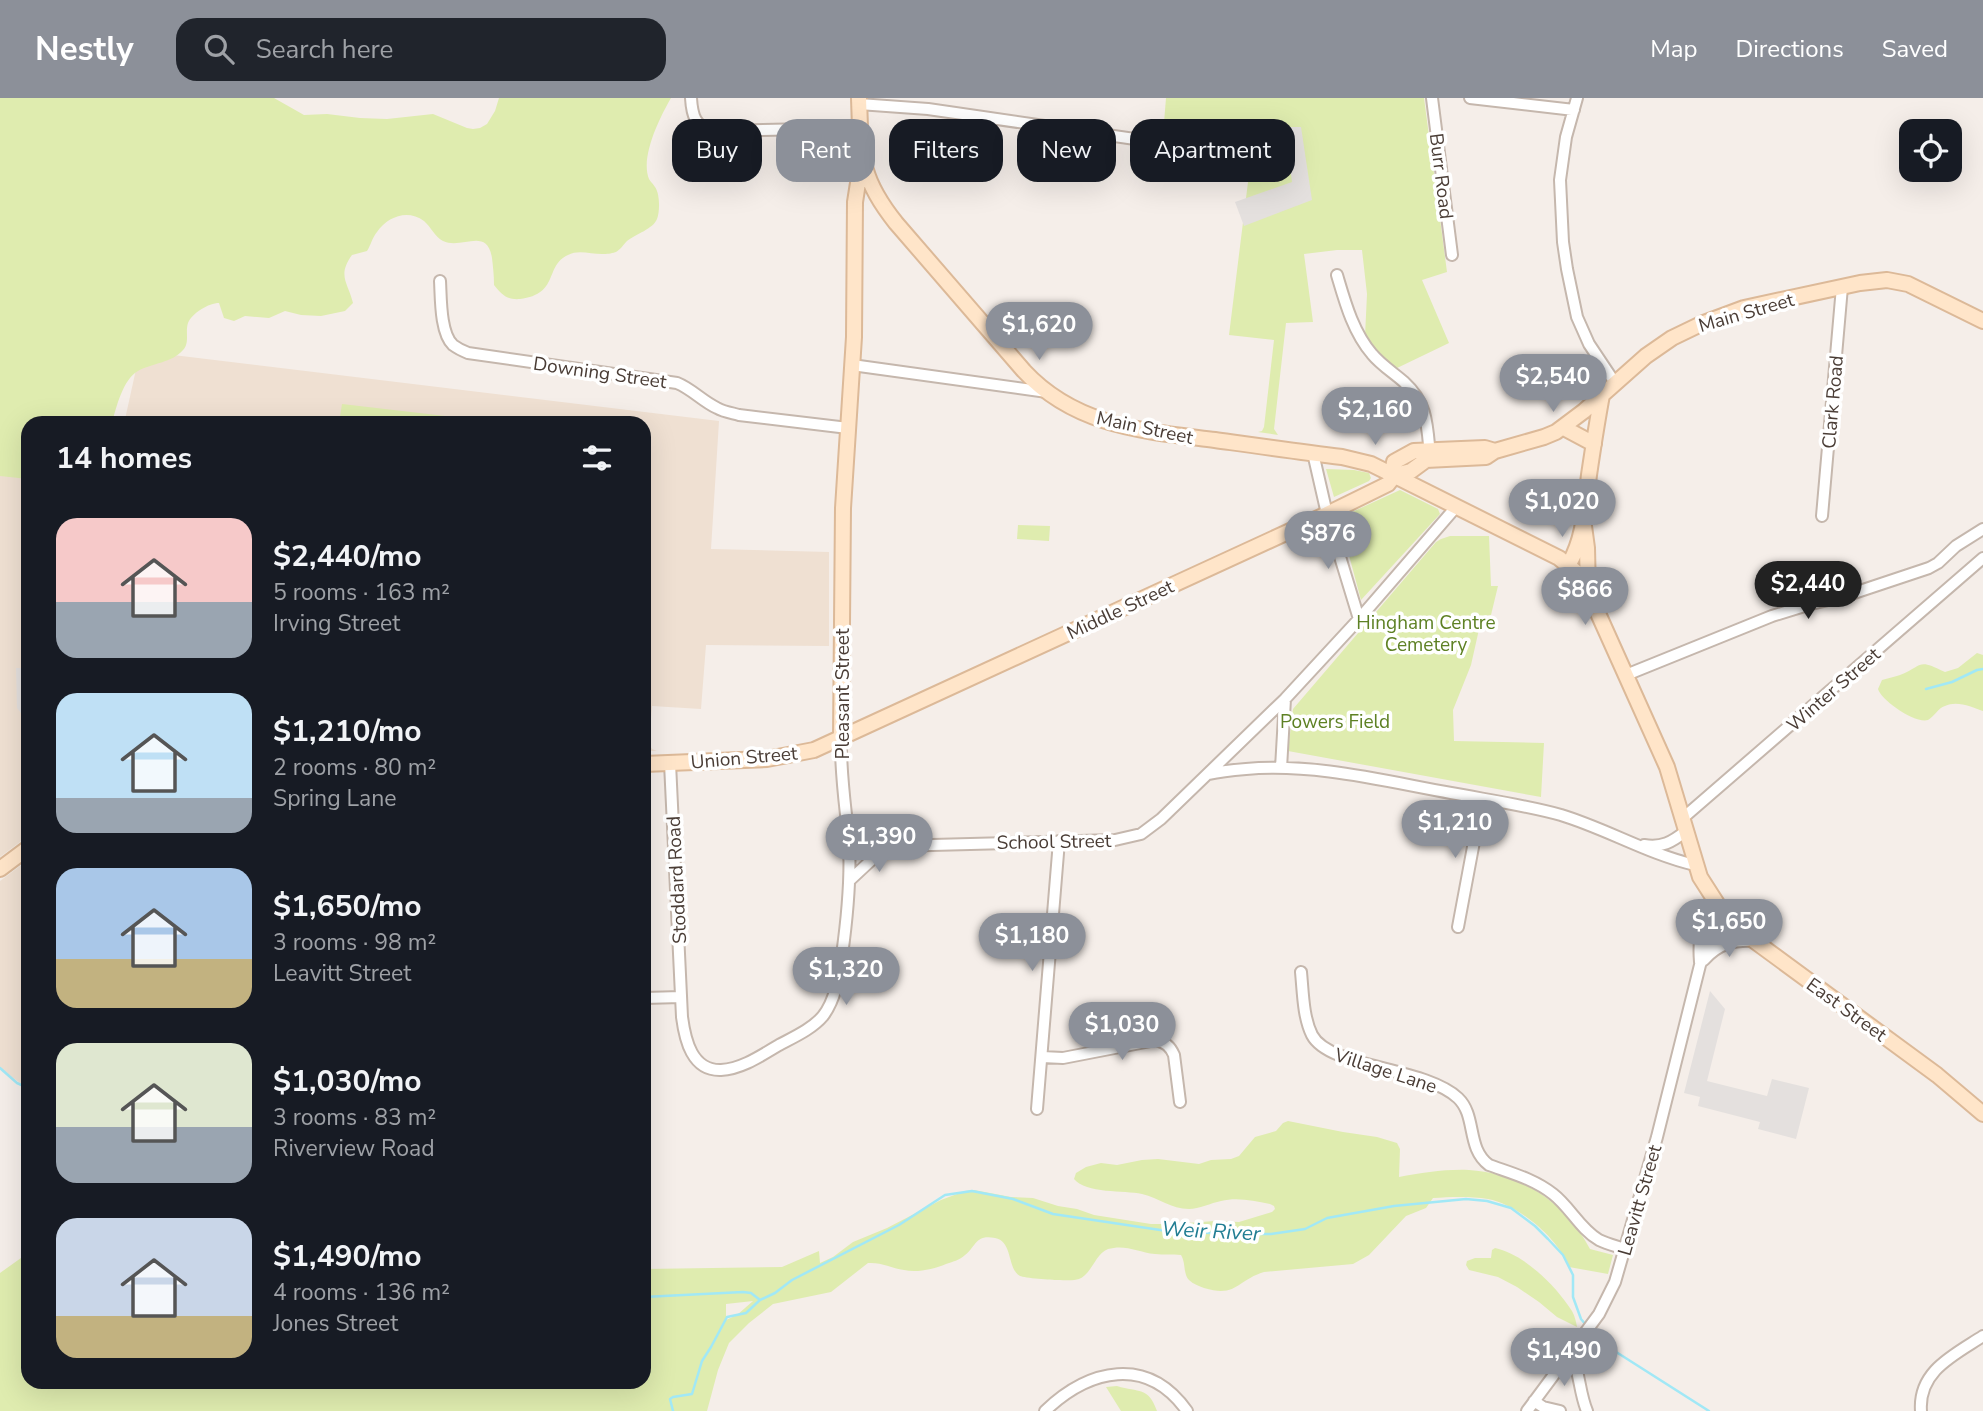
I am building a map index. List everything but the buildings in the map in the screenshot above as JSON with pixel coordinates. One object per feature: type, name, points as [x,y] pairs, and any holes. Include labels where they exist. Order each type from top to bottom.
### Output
[{"type":"main road","name":"Main Street","points":[[859,101],[860,119]]},
{"type":"main road","name":"Pleasant Street","points":[[841,738],[844,508],[852,365],[855,202],[858,182]]},
{"type":"main road","name":"Main Street","points":[[869,182],[886,210],[1016,362],[1047,393],[1076,410],[1105,422],[1125,426],[1359,460],[1395,475],[1411,471],[1430,455],[1469,453],[1486,457],[1495,451],[1544,437],[1563,428],[1656,348],[1687,329],[1744,309],[1860,283],[1887,280],[1908,284],[1983,321]]},
{"type":"main road","points":[[1569,564],[1584,526],[1602,395]]},
{"type":"main road","points":[[1563,428],[1594,444]]},
{"type":"main road","points":[[1395,475],[1550,553],[1569,564],[1582,579],[1667,767],[1695,864]]},
{"type":"main road","name":"Middle Street","points":[[841,738],[1327,514],[1388,484],[1395,475]]},
{"type":"main road","points":[[1584,526],[1588,591]]},
{"type":"main road","name":"Union Street","points":[[651,764],[782,758],[814,750],[841,738]]},
{"type":"main road","points":[[0,869],[21,853]]},
{"type":"main road","name":"East Street","points":[[1695,864],[1705,887],[1721,911],[1754,941],[1918,1061],[1983,1114]]},
{"type":"street","points":[[691,98],[694,116],[705,129],[776,131]]},
{"type":"street","name":"Burr Road","points":[[1432,98],[1452,254]]},
{"type":"street","points":[[1470,98],[1574,110]]},
{"type":"street","points":[[1577,98],[1566,137],[1560,180],[1563,242],[1577,317],[1590,344],[1615,383]]},
{"type":"street","points":[[859,101],[1130,138]]},
{"type":"street","points":[[1337,275],[1351,316],[1365,345],[1373,356],[1404,382],[1420,400],[1427,423],[1430,455]]},
{"type":"street","name":"Downing Street","points":[[440,281],[443,320],[448,338],[453,345],[468,353],[677,383],[693,390],[725,412],[848,428]]},
{"type":"street","name":"Clark Road","points":[[1822,516],[1842,287]]},
{"type":"street","points":[[852,365],[1047,393]]},
{"type":"street","points":[[1312,453],[1327,514],[1359,619]]},
{"type":"street","name":"School Street","points":[[848,842],[894,846],[1115,840],[1141,834],[1161,819],[1285,699],[1456,507]]},
{"type":"street","points":[[1626,675],[1772,615],[1845,596],[1929,568],[1983,529]]},
{"type":"street","name":"Winter Street","points":[[1634,843],[1653,847],[1664,845],[1983,558]]},
{"type":"street","points":[[1281,768],[1285,699]]},
{"type":"street","name":"Pleasant Street","points":[[681,997],[684,1033],[690,1051],[701,1065],[711,1069],[726,1070],[746,1063],[811,1026],[827,1010],[836,985],[850,880],[841,738]]},
{"type":"street","name":"Stoddard Road","points":[[670,763],[681,997]]},
{"type":"street","points":[[1206,775],[1281,768],[1359,777],[1482,799],[1561,815],[1647,850],[1695,864]]},
{"type":"street","points":[[1458,927],[1482,799]]},
{"type":"street","points":[[1037,1109],[1059,841]]},
{"type":"street","points":[[850,880],[879,853],[894,846]]},
{"type":"street","name":"Leavitt Street","points":[[1527,1411],[1599,1314],[1615,1282],[1662,1119],[1700,965],[1699,950],[1705,920],[1721,911]]},
{"type":"street","points":[[1700,965],[1719,946],[1735,941],[1754,941]]},
{"type":"street","name":"Village Lane","points":[[1301,972],[1309,1027],[1318,1045],[1334,1055],[1409,1075],[1450,1092],[1459,1098],[1465,1107],[1475,1145],[1484,1161],[1550,1191],[1564,1202],[1593,1235],[1625,1249]]},
{"type":"street","points":[[651,998],[681,997]]},
{"type":"street","points":[[1042,1057],[1063,1058],[1156,1040],[1164,1042],[1174,1055],[1181,1102]]},
{"type":"street","points":[[1921,1411],[1921,1396],[1929,1377],[1951,1357],[1983,1336]]},
{"type":"street","points":[[1572,1353],[1587,1411]]},
{"type":"street","points":[[1045,1411],[1074,1387],[1102,1375],[1116,1374],[1141,1376],[1154,1381],[1175,1396],[1187,1411]]},
{"type":"street","points":[[1534,1401],[1543,1407],[1560,1411]]},
{"type":"shaded area","points":[[1295,127],[1301,127],[1312,200],[1244,226],[1235,202],[1295,182]]},
{"type":"shaded area","points":[[0,350],[25,416],[21,416],[21,841],[0,857]]},
{"type":"shaded area","points":[[140,351],[719,421],[711,549],[829,552],[829,646],[706,645],[701,709],[652,706],[651,719],[651,416],[126,416]]},
{"type":"shaded area","points":[[16,668],[21,668],[21,713],[17,708]]},
{"type":"shaded area","points":[[21,865],[21,1084],[0,1068],[0,881]]},
{"type":"shaded area","points":[[1710,991],[1725,1009],[1707,1081],[1767,1096],[1772,1079],[1809,1088],[1796,1139],[1758,1129],[1760,1122],[1698,1106],[1700,1097],[1684,1093]]},
{"type":"green space","points":[[0,98],[274,98],[304,115],[327,114],[387,119],[433,114],[473,129],[487,124],[499,98],[671,98],[657,126],[647,160],[649,179],[659,198],[657,219],[652,226],[627,241],[616,252],[577,252],[568,255],[556,266],[541,292],[512,299],[502,294],[494,285],[492,258],[485,243],[450,243],[440,239],[418,217],[405,215],[392,218],[377,232],[367,251],[352,255],[348,262],[344,274],[353,303],[345,311],[321,316],[285,311],[269,318],[245,316],[234,321],[224,318],[219,303],[206,307],[190,319],[183,350],[168,360],[138,371],[128,380],[114,416],[21,416],[21,478],[0,476]]},
{"type":"green space","points":[[1166,98],[1424,98],[1447,272],[1422,280],[1449,343],[1395,369],[1377,353],[1365,336],[1367,294],[1362,250],[1304,254],[1313,322],[1286,323],[1274,429],[1278,435],[1258,432],[1264,427],[1274,340],[1229,335],[1248,182],[1295,182],[1295,119],[1164,119]]},
{"type":"green space","points":[[342,404],[445,416],[340,416]]},
{"type":"green space","points":[[1326,469],[1369,473],[1371,478],[1334,497]]},
{"type":"green space","points":[[1400,490],[1438,509],[1440,514],[1361,600],[1339,518]]},
{"type":"green space","points":[[1018,525],[1050,526],[1049,541],[1017,539]]},
{"type":"green space","name":"Hingham Centre Cemetery","points":[[1450,536],[1489,536],[1491,586],[1498,586],[1491,615],[1482,616],[1471,665],[1453,710],[1454,741],[1544,743],[1541,797],[1288,751],[1293,709],[1436,542]]},
{"type":"green space","points":[[1977,653],[1983,655],[1983,711],[1950,704],[1928,720],[1922,720],[1899,710],[1880,694],[1878,689],[1882,680],[1900,675],[1921,664],[1945,672],[1958,668]]},
{"type":"green space","points":[[1288,1121],[1397,1143],[1400,1149],[1399,1177],[1469,1170],[1488,1172],[1524,1184],[1555,1205],[1580,1233],[1590,1249],[1613,1255],[1608,1274],[1569,1267],[1547,1234],[1500,1202],[1474,1197],[1433,1198],[1426,1208],[1406,1216],[1369,1255],[1353,1264],[1264,1272],[1224,1291],[1204,1288],[1187,1278],[1181,1255],[1155,1254],[1120,1247],[1108,1249],[1087,1273],[1079,1279],[1071,1280],[1020,1276],[1013,1268],[1005,1244],[1001,1240],[988,1237],[977,1242],[961,1258],[931,1269],[909,1271],[868,1263],[831,1292],[773,1304],[749,1323],[729,1343],[718,1370],[707,1411],[0,1411],[0,1273],[21,1258],[21,1389],[651,1389],[651,1269],[782,1267],[819,1251],[820,1263],[853,1242],[941,1200],[974,1190],[1033,1198],[1094,1215],[1151,1224],[1239,1222],[1272,1212],[1274,1206],[1233,1199],[1183,1209],[1142,1194],[1087,1187],[1074,1179],[1076,1173],[1086,1167],[1101,1163],[1117,1165],[1158,1159],[1199,1164],[1231,1159],[1239,1156],[1255,1137],[1276,1131]],"holes":[[[753,1301],[737,1315],[726,1320],[726,1304]]]},
{"type":"green space","points":[[1495,1248],[1517,1257],[1538,1272],[1572,1311],[1577,1327],[1557,1317],[1517,1287],[1498,1277],[1469,1270],[1467,1261],[1491,1258]]},
{"type":"green space","points":[[1117,1386],[1146,1394],[1157,1411],[1121,1411],[1106,1387]]},
{"type":"waterway","points":[[1926,689],[1983,669]]},
{"type":"waterway","name":"Weir River","points":[[0,1068],[21,1085]]},
{"type":"waterway","name":"Weir River","points":[[651,1297],[743,1292],[751,1293],[760,1300],[792,1280],[899,1225],[945,1195],[972,1191],[1013,1199],[1053,1214],[1167,1231],[1235,1234],[1271,1234],[1305,1229],[1327,1218],[1394,1206],[1466,1199],[1487,1201],[1511,1208],[1548,1239],[1563,1255],[1573,1275],[1573,1297],[1586,1325]]},
{"type":"waterway","points":[[673,1411],[670,1399],[692,1394],[702,1361],[727,1317],[746,1313],[760,1300]]},
{"type":"waterway","name":"Weir River","points":[[1591,1330],[1602,1343],[1709,1411]]},
{"type":"park label","name":"Powers Field","points":[[1335,721]]}]
